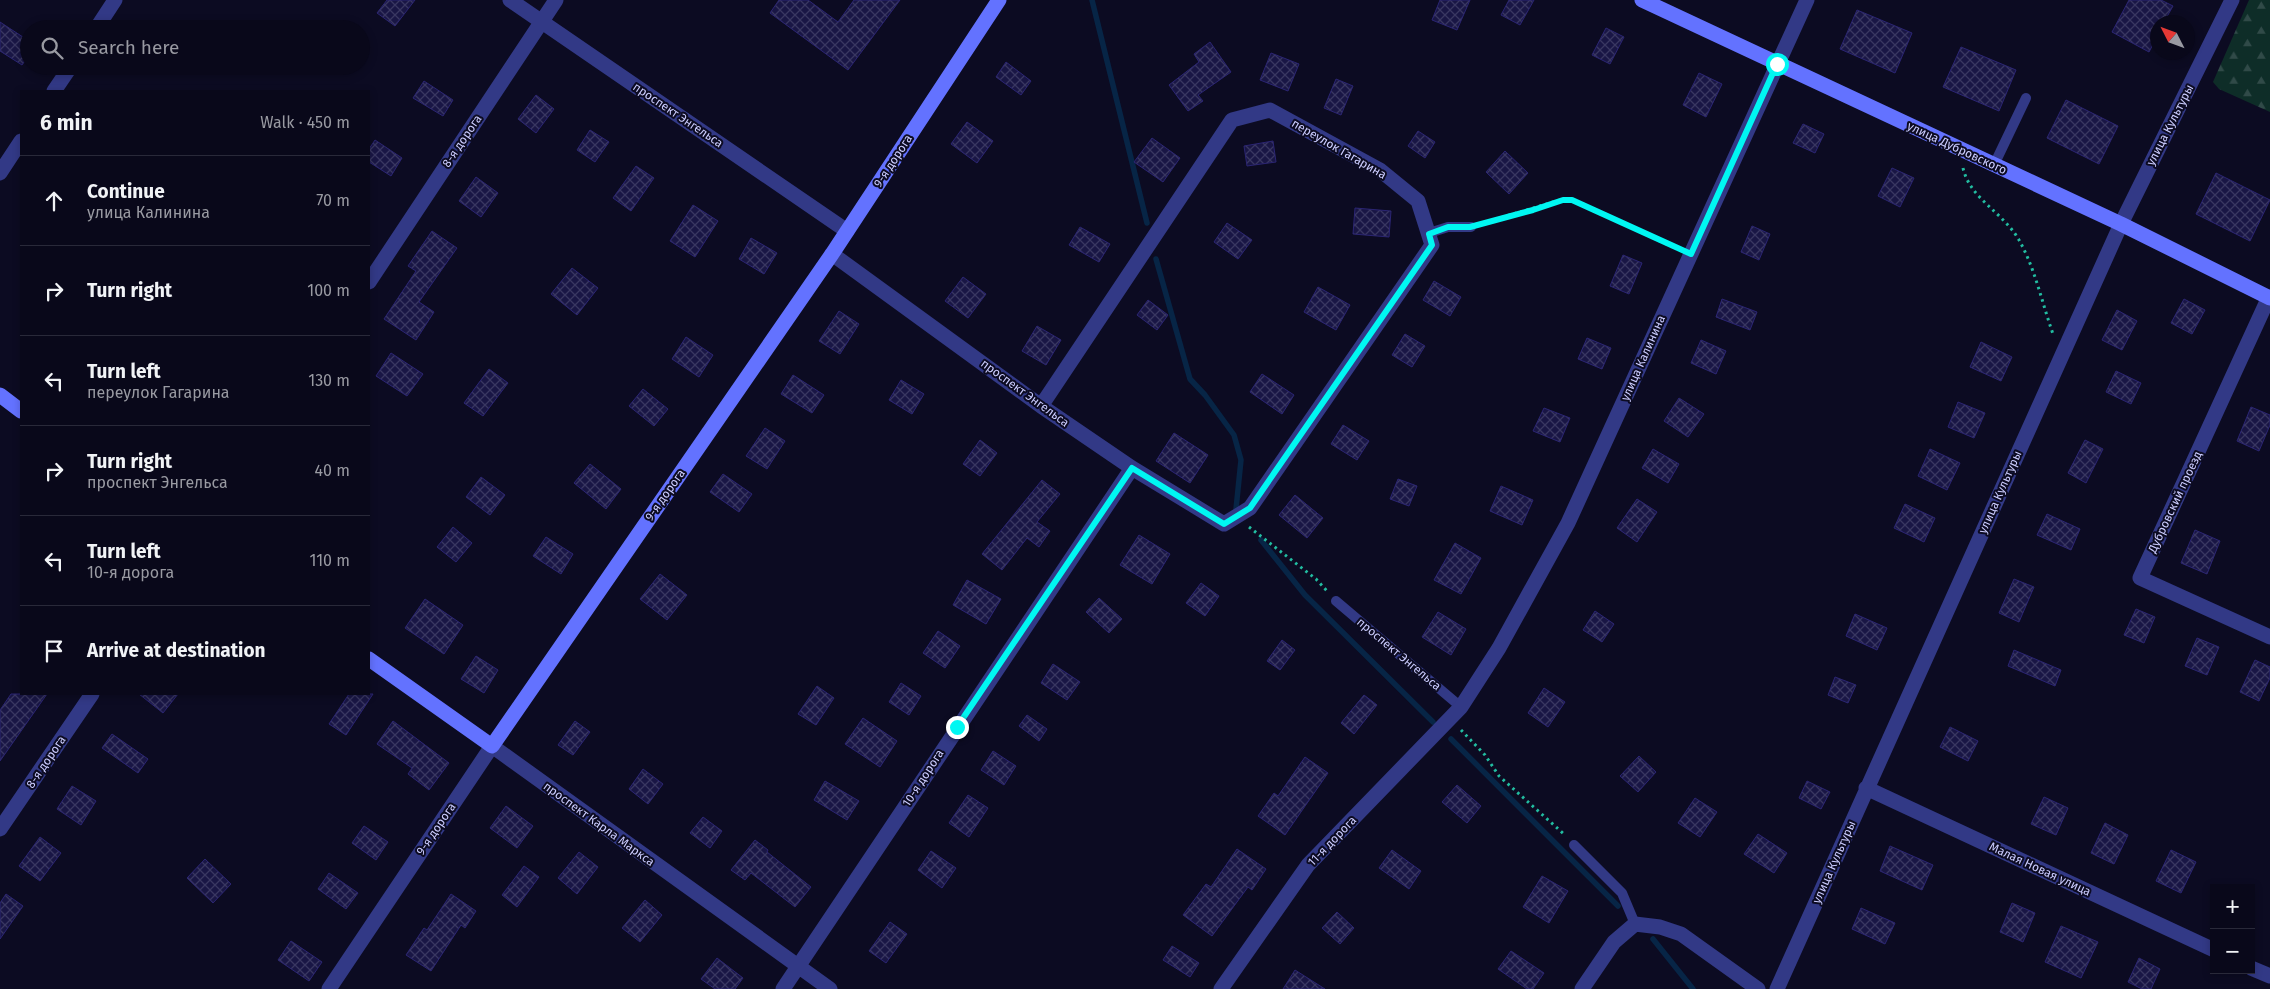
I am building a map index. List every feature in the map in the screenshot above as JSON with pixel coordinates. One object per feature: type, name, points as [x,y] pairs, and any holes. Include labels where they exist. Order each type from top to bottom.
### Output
[{"type":"street","points":[[102,20],[115,0]]},
{"type":"street","name":"проспект Энгельса","points":[[510,0],[847,231]]},
{"type":"street","name":"8-я дорога","points":[[370,280],[556,0]]},
{"type":"street","name":"9-я дорога","points":[[329,989],[492,746],[832,254],[999,0]]},
{"type":"street","name":"улица Дубровского","points":[[1642,0],[2121,224],[2269,298]]},
{"type":"street","name":"улица Калинина","points":[[1461,707],[1499,648],[1568,523],[1807,0]]},
{"type":"street","name":"улица Культуры","points":[[1777,989],[2121,224],[2232,0]]},
{"type":"street","points":[[55,90],[65,75]]},
{"type":"street","name":"переулок Гагарина","points":[[1041,406],[1232,120],[1270,110],[1380,170],[1418,201],[1429,234]]},
{"type":"street","points":[[0,173],[20,143]]},
{"type":"street","points":[[1228,522],[1250,508],[1432,245],[1429,234]]},
{"type":"street","name":"проспект Энгельса","points":[[832,254],[1041,406],[1132,468],[1228,522]]},
{"type":"street","name":"Дубровский проезд","points":[[2269,298],[2140,578],[2270,637]]},
{"type":"street","points":[[0,395],[20,410]]},
{"type":"street","name":"10-я дорога","points":[[783,989],[1132,468]]},
{"type":"street","name":"проспект Карла Маркса","points":[[370,660],[830,989]]},
{"type":"street","name":"8-я дорога","points":[[0,829],[91,695]]},
{"type":"street","name":"11-я дорога","points":[[1221,989],[1308,865],[1461,707]]},
{"type":"street","name":"Малая Новая улица","points":[[1866,788],[2210,948]]},
{"type":"street","points":[[1582,989],[1614,942],[1635,924],[1660,926],[1681,934],[1758,989]]},
{"type":"street","points":[[2255,970],[2270,976]]},
{"type":"lane","points":[[1994,165],[2026,98]]},
{"type":"lane","points":[[1429,234],[1448,227],[1470,227]]},
{"type":"lane","name":"проспект Энгельса","points":[[1336,602],[1461,707]]},
{"type":"lane","points":[[1574,845],[1622,892],[1635,924]]},
{"type":"path","points":[[1964,151],[1962,164],[1966,182],[2004,218],[2018,239],[2030,263],[2038,295],[2061,356]]},
{"type":"path","points":[[1470,227],[1563,200],[1572,200],[1691,254]]},
{"type":"path","points":[[1228,522],[1253,529],[1316,579]]},
{"type":"path","points":[[1475,744],[1499,776],[1574,845]]},
{"type":"green space","points":[[2249,0],[2270,0],[2270,112],[2219,89],[2213,82]]},
{"type":"building","points":[[387,0],[415,0],[395,26],[377,13]]},
{"type":"building","points":[[779,0],[808,0],[838,22],[854,0],[900,0],[848,70],[770,13]]},
{"type":"building","points":[[1440,0],[1470,0],[1457,30],[1432,20]]},
{"type":"building","points":[[1509,0],[1534,0],[1520,25],[1501,15]]},
{"type":"building","points":[[2129,0],[2161,0],[2173,6],[2168,15],[2150,15],[2149,52],[2112,32]]},
{"type":"building","points":[[1857,10],[1912,33],[1895,73],[1840,49]]},
{"type":"building","points":[[0,22],[20,35],[20,64],[0,51]]},
{"type":"building","points":[[1606,28],[1624,37],[1610,64],[1592,55]]},
{"type":"building","points":[[1210,42],[1231,72],[1198,95],[1203,101],[1188,111],[1169,85],[1199,62],[1194,54]]},
{"type":"building","points":[[1961,47],[2016,70],[1999,111],[1943,87]]},
{"type":"building","points":[[1271,53],[1299,64],[1288,91],[1260,80]]},
{"type":"building","points":[[1006,62],[1031,81],[1021,95],[996,77]]},
{"type":"building","points":[[1699,73],[1722,84],[1706,117],[1683,105]]},
{"type":"building","points":[[1336,79],[1353,86],[1341,115],[1324,108]]},
{"type":"building","points":[[424,81],[453,100],[443,116],[413,98]]},
{"type":"building","points":[[536,95],[554,109],[536,133],[518,119]]},
{"type":"building","points":[[2066,100],[2118,126],[2099,164],[2047,138]]},
{"type":"building","points":[[967,122],[993,141],[977,163],[951,144]]},
{"type":"building","points":[[1803,124],[1824,134],[1815,153],[1793,143]]},
{"type":"building","points":[[590,130],[609,142],[595,162],[577,150]]},
{"type":"building","points":[[1418,131],[1435,142],[1425,158],[1408,146]]},
{"type":"building","points":[[1152,138],[1180,158],[1163,182],[1134,162]]},
{"type":"building","points":[[375,140],[402,158],[391,176],[370,163],[370,148]]},
{"type":"building","points":[[1273,141],[1276,162],[1247,166],[1244,146]]},
{"type":"building","points":[[1505,151],[1528,173],[1509,194],[1486,172]]},
{"type":"building","points":[[636,166],[654,178],[631,211],[613,198]]},
{"type":"building","points":[[1892,168],[1914,178],[1900,207],[1878,196]]},
{"type":"building","points":[[2216,173],[2270,200],[2250,241],[2196,214]]},
{"type":"building","points":[[476,177],[498,193],[481,217],[459,201]]},
{"type":"building","points":[[693,205],[718,221],[695,257],[670,241]]},
{"type":"building","points":[[1355,208],[1391,211],[1389,237],[1353,234]]},
{"type":"building","points":[[1227,223],[1252,240],[1238,259],[1214,242]]},
{"type":"building","points":[[1752,226],[1770,234],[1759,260],[1741,252]]},
{"type":"building","points":[[1080,227],[1110,244],[1099,262],[1069,245]]},
{"type":"building","points":[[432,231],[457,248],[419,302],[434,312],[416,340],[384,319],[416,271],[408,266]]},
{"type":"building","points":[[751,238],[777,253],[764,274],[739,259]]},
{"type":"building","points":[[1623,255],[1642,263],[1629,294],[1610,286]]},
{"type":"building","points":[[572,268],[598,288],[577,315],[551,294]]},
{"type":"building","points":[[963,277],[986,294],[968,318],[945,301]]},
{"type":"building","points":[[1434,281],[1461,297],[1450,316],[1423,300]]},
{"type":"building","points":[[1318,287],[1350,305],[1336,330],[1304,312]]},
{"type":"building","points":[[1722,299],[1757,312],[1750,330],[1716,317]]},
{"type":"building","points":[[2184,299],[2205,310],[2192,334],[2171,323]]},
{"type":"building","points":[[1148,300],[1168,315],[1157,330],[1137,315]]},
{"type":"building","points":[[2117,310],[2137,321],[2122,350],[2102,340]]},
{"type":"building","points":[[839,311],[859,324],[840,354],[819,341]]},
{"type":"building","points":[[1037,326],[1061,340],[1046,365],[1022,351]]},
{"type":"building","points":[[1405,334],[1425,346],[1412,367],[1392,355]]},
{"type":"building","points":[[686,337],[713,355],[699,377],[672,359]]},
{"type":"building","points":[[1587,338],[1611,348],[1602,369],[1578,359]]},
{"type":"building","points":[[1701,340],[1726,351],[1716,374],[1691,363]]},
{"type":"building","points":[[1981,342],[2012,357],[2001,381],[1970,367]]},
{"type":"building","points":[[391,353],[423,374],[407,396],[376,376]]},
{"type":"building","points":[[489,369],[508,383],[483,416],[464,403]]},
{"type":"building","points":[[2116,371],[2141,383],[2131,404],[2106,392]]},
{"type":"building","points":[[1262,374],[1294,395],[1282,414],[1250,392]]},
{"type":"building","points":[[793,375],[824,395],[812,413],[781,394]]},
{"type":"building","points":[[901,380],[924,394],[912,414],[889,400]]},
{"type":"building","points":[[643,389],[668,409],[654,426],[629,406]]},
{"type":"building","points":[[1679,398],[1704,414],[1688,437],[1664,421]]},
{"type":"building","points":[[1958,402],[1985,413],[1974,438],[1948,427]]},
{"type":"building","points":[[2251,407],[2270,415],[2270,425],[2259,451],[2237,441]]},
{"type":"building","points":[[1544,408],[1570,418],[1560,442],[1533,431]]},
{"type":"building","points":[[1343,425],[1369,441],[1357,460],[1331,444]]},
{"type":"building","points":[[765,428],[785,441],[767,469],[746,456]]},
{"type":"building","points":[[1174,433],[1208,455],[1190,483],[1156,461]]},
{"type":"building","points":[[980,440],[997,453],[980,476],[963,464]]},
{"type":"building","points":[[2085,440],[2103,449],[2086,483],[2068,473]]},
{"type":"building","points":[[1653,449],[1679,464],[1668,483],[1642,468]]},
{"type":"building","points":[[1930,449],[1960,463],[1947,490],[1918,476]]},
{"type":"building","points":[[590,464],[621,489],[606,509],[574,483]]},
{"type":"building","points":[[723,474],[752,494],[739,512],[710,492]]},
{"type":"building","points":[[481,477],[505,495],[490,515],[466,497]]},
{"type":"building","points":[[1398,479],[1417,486],[1409,506],[1390,499]]},
{"type":"building","points":[[1042,480],[1060,494],[1037,522],[1050,531],[1039,547],[1027,538],[1002,570],[982,554]]},
{"type":"building","points":[[1501,486],[1533,500],[1522,525],[1490,511]]},
{"type":"building","points":[[1295,495],[1323,518],[1307,538],[1279,515]]},
{"type":"building","points":[[1637,499],[1657,512],[1637,542],[1617,528]]},
{"type":"building","points":[[1905,504],[1935,518],[1924,542],[1894,528]]},
{"type":"building","points":[[2047,514],[2080,529],[2071,550],[2037,535]]},
{"type":"building","points":[[453,527],[472,543],[456,562],[437,547]]},
{"type":"building","points":[[2195,530],[2220,541],[2207,574],[2181,563]]},
{"type":"building","points":[[1139,535],[1170,554],[1152,584],[1120,565]]},
{"type":"building","points":[[546,537],[573,554],[561,574],[533,556]]},
{"type":"building","points":[[1455,543],[1481,558],[1461,594],[1434,580]]},
{"type":"building","points":[[660,574],[687,595],[667,620],[640,599]]},
{"type":"building","points":[[2014,579],[2034,587],[2019,622],[1999,613]]},
{"type":"building","points":[[967,580],[1001,599],[986,624],[953,605]]},
{"type":"building","points":[[1201,583],[1219,596],[1205,616],[1186,603]]},
{"type":"building","points":[[1099,598],[1122,619],[1109,633],[1086,612]]},
{"type":"building","points":[[425,599],[463,625],[444,654],[405,628]]},
{"type":"building","points":[[2136,609],[2155,617],[2144,643],[2124,635]]},
{"type":"building","points":[[1595,611],[1614,624],[1602,642],[1583,630]]},
{"type":"building","points":[[1438,612],[1466,629],[1451,655],[1422,637]]},
{"type":"building","points":[[1855,614],[1887,628],[1877,650],[1846,636]]},
{"type":"building","points":[[938,631],[960,646],[945,668],[923,653]]},
{"type":"building","points":[[2197,638],[2219,647],[2207,675],[2185,666]]},
{"type":"building","points":[[1282,640],[1295,650],[1280,670],[1267,661]]},
{"type":"building","points":[[2014,650],[2061,670],[2055,686],[2008,666]]},
{"type":"building","points":[[476,656],[498,670],[484,693],[461,679]]},
{"type":"building","points":[[2255,660],[2270,667],[2270,678],[2259,701],[2240,692]]},
{"type":"building","points":[[1053,664],[1080,682],[1067,700],[1041,683]]},
{"type":"building","points":[[1835,677],[1856,685],[1848,703],[1828,695]]},
{"type":"building","points":[[901,683],[921,696],[909,715],[889,702]]},
{"type":"building","points":[[817,686],[834,698],[816,725],[798,714]]},
{"type":"building","points":[[1544,688],[1565,702],[1548,727],[1528,713]]},
{"type":"building","points":[[11,694],[46,695],[0,761],[0,710]]},
{"type":"building","points":[[373,694],[346,735],[329,724],[348,695]]},
{"type":"building","points":[[140,695],[177,695],[163,713]]},
{"type":"building","points":[[1364,695],[1377,705],[1354,734],[1341,723]]},
{"type":"building","points":[[1027,715],[1047,729],[1039,741],[1019,726]]},
{"type":"building","points":[[863,718],[897,741],[880,767],[845,744]]},
{"type":"building","points":[[393,721],[449,763],[429,790],[408,774],[412,768],[377,744]]},
{"type":"building","points":[[575,721],[590,732],[573,755],[558,745]]},
{"type":"building","points":[[1950,727],[1978,741],[1968,761],[1940,747]]},
{"type":"building","points":[[112,734],[148,759],[138,773],[102,748]]},
{"type":"building","points":[[993,751],[1016,766],[1004,785],[981,770]]},
{"type":"building","points":[[1639,756],[1656,772],[1638,792],[1620,776]]},
{"type":"building","points":[[1305,757],[1328,773],[1285,835],[1258,816],[1274,793],[1278,796]]},
{"type":"building","points":[[643,769],[663,784],[648,804],[629,789]]},
{"type":"building","points":[[825,781],[859,801],[847,820],[814,800]]},
{"type":"building","points":[[1807,781],[1830,792],[1821,809],[1799,798]]},
{"type":"building","points":[[1457,785],[1481,806],[1467,823],[1442,802]]},
{"type":"building","points":[[72,786],[96,801],[81,825],[57,809]]},
{"type":"building","points":[[968,795],[988,808],[969,837],[949,823]]},
{"type":"building","points":[[2044,797],[2068,808],[2056,835],[2031,824]]},
{"type":"building","points":[[1695,798],[1717,812],[1700,837],[1678,823]]},
{"type":"building","points":[[506,806],[533,826],[517,848],[490,828]]},
{"type":"building","points":[[703,817],[722,831],[710,848],[690,833]]},
{"type":"building","points":[[2105,823],[2128,835],[2114,864],[2091,853]]},
{"type":"building","points":[[364,826],[388,842],[376,860],[352,843]]},
{"type":"building","points":[[1758,834],[1787,853],[1774,873],[1744,854]]},
{"type":"building","points":[[40,837],[61,853],[40,881],[19,866]]},
{"type":"building","points":[[755,840],[811,887],[795,907],[751,873],[745,880],[731,870]]},
{"type":"building","points":[[1890,846],[1933,865],[1922,890],[1880,871]]},
{"type":"building","points":[[1237,849],[1266,869],[1252,890],[1248,887],[1212,936],[1183,915],[1206,884],[1211,887]]},
{"type":"building","points":[[1392,850],[1421,871],[1409,889],[1379,868]]},
{"type":"building","points":[[2171,850],[2196,862],[2181,893],[2156,881]]},
{"type":"building","points":[[931,851],[956,868],[942,888],[918,870]]},
{"type":"building","points":[[579,852],[598,867],[577,894],[558,878]]},
{"type":"building","points":[[205,859],[231,884],[213,903],[187,878]]},
{"type":"building","points":[[524,866],[539,877],[517,907],[502,895]]},
{"type":"building","points":[[329,873],[358,893],[346,909],[318,889]]},
{"type":"building","points":[[1542,876],[1568,891],[1549,923],[1523,907]]},
{"type":"building","points":[[6,894],[23,906],[0,939],[0,903]]},
{"type":"building","points":[[451,894],[476,911],[465,928],[461,925],[431,971],[406,955],[424,928],[427,930]]},
{"type":"building","points":[[645,900],[662,915],[640,942],[622,928]]},
{"type":"building","points":[[2012,903],[2035,913],[2023,942],[2000,932]]},
{"type":"building","points":[[1861,908],[1895,923],[1885,944],[1852,929]]},
{"type":"building","points":[[1337,912],[1354,928],[1340,944],[1322,928]]},
{"type":"building","points":[[890,922],[907,934],[886,963],[869,951]]},
{"type":"building","points":[[2061,926],[2098,942],[2081,978],[2045,962]]},
{"type":"building","points":[[291,941],[322,962],[309,981],[278,960]]},
{"type":"building","points":[[1172,946],[1199,963],[1190,977],[1163,960]]},
{"type":"building","points":[[1511,951],[1544,973],[1533,989],[1527,989],[1498,969]]},
{"type":"building","points":[[717,958],[743,978],[735,989],[715,989],[701,979]]},
{"type":"building","points":[[2139,958],[2160,969],[2151,989],[2142,989],[2128,982]]},
{"type":"building","points":[[1295,970],[1325,989],[1283,989]]},
{"type":"waterway","points":[[1092,0],[1147,223]]},
{"type":"waterway","points":[[1156,259],[1190,379],[1205,395],[1234,435],[1241,460],[1236,509]]},
{"type":"waterway","points":[[1261,540],[1305,595],[1433,722]]},
{"type":"waterway","points":[[1451,739],[1618,906]]},
{"type":"waterway","points":[[1653,939],[1693,989]]},
{"type":"route","points":[[957,727],[1132,468],[1224,524],[1250,508],[1432,245],[1429,234],[1448,227],[1470,227],[1533,210],[1550,203],[1572,200],[1662,243],[1691,254],[1777,64]]}]
